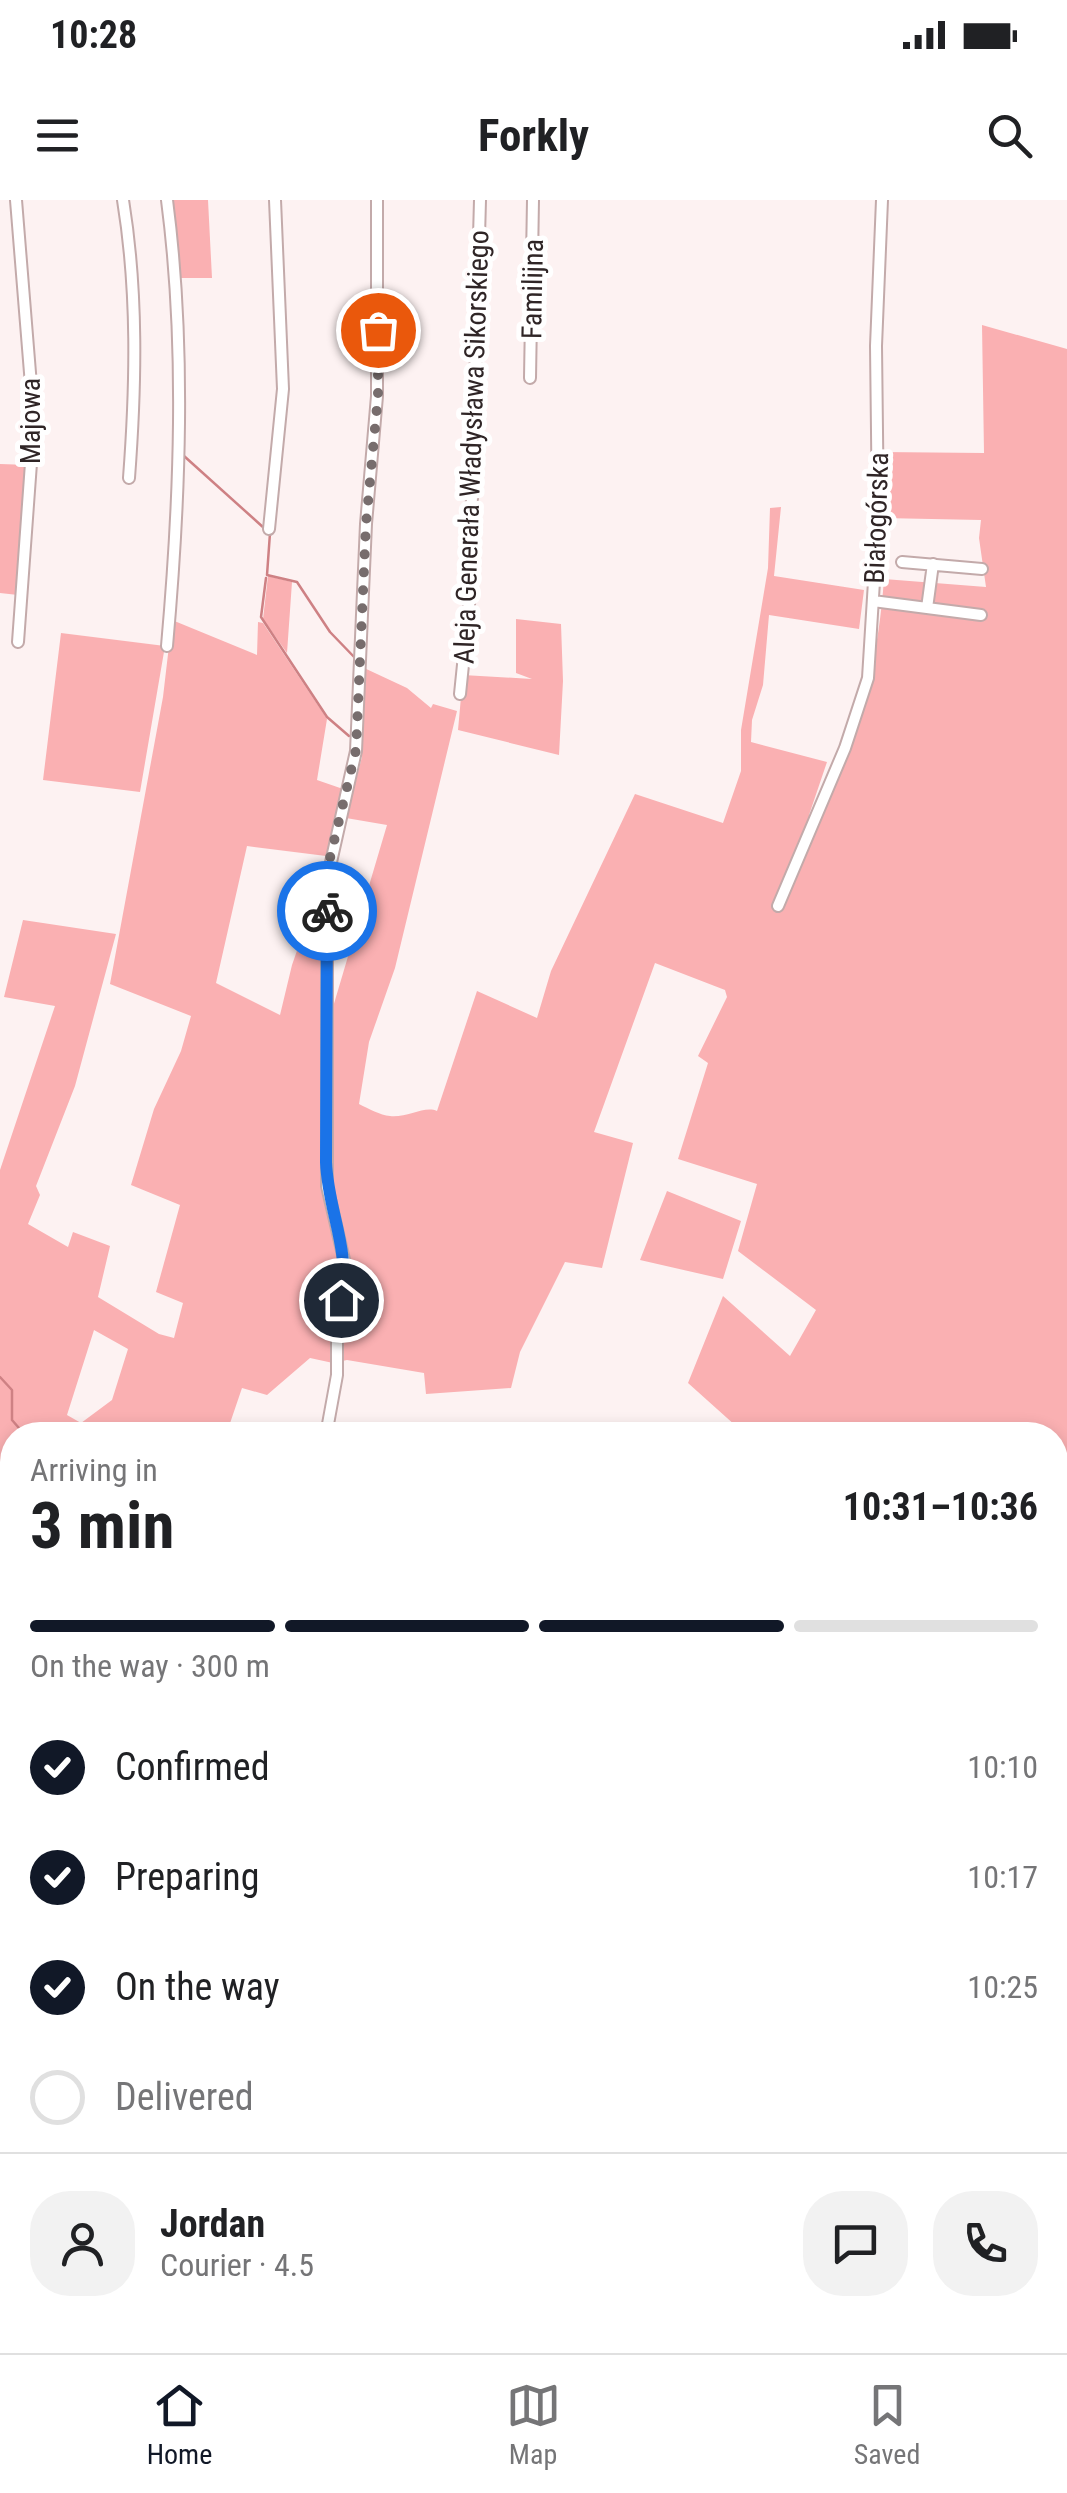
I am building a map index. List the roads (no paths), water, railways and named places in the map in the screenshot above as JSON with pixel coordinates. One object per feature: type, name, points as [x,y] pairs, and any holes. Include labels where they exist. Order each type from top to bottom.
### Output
[{"type":"street","name":"Majowa","points":[[16,200],[34,422],[18,642]]},
{"type":"street","points":[[123,200],[134,312],[129,478]]},
{"type":"street","points":[[167,200],[178,349],[178,504],[167,646]]},
{"type":"street","points":[[269,529],[282,389],[276,200]]},
{"type":"street","points":[[329,1422],[338,1376],[338,1318],[346,1268],[327,1186],[327,880],[356,750],[366,524],[378,396],[377,200]]},
{"type":"street","name":"Aleja Generała Władysława Sikorskiego","points":[[460,694],[469,606],[480,200]]},
{"type":"street","name":"Familijna","points":[[530,378],[533,200]]},
{"type":"street","name":"Białogórska","points":[[778,906],[845,748],[865,689],[878,499],[876,346],[882,200]]},
{"type":"street","points":[[902,562],[982,568]]},
{"type":"street","points":[[927,608],[933,564]]},
{"type":"street","points":[[873,600],[981,616]]},
{"type":"waterway","points":[[184,456],[264,528]]},
{"type":"waterway","points":[[270,533],[267,575],[297,582],[330,632],[357,660]]},
{"type":"waterway","points":[[266,578],[261,617],[327,717],[349,736]]},
{"type":"waterway","points":[[0,1377],[12,1390],[14,1422]]}]
